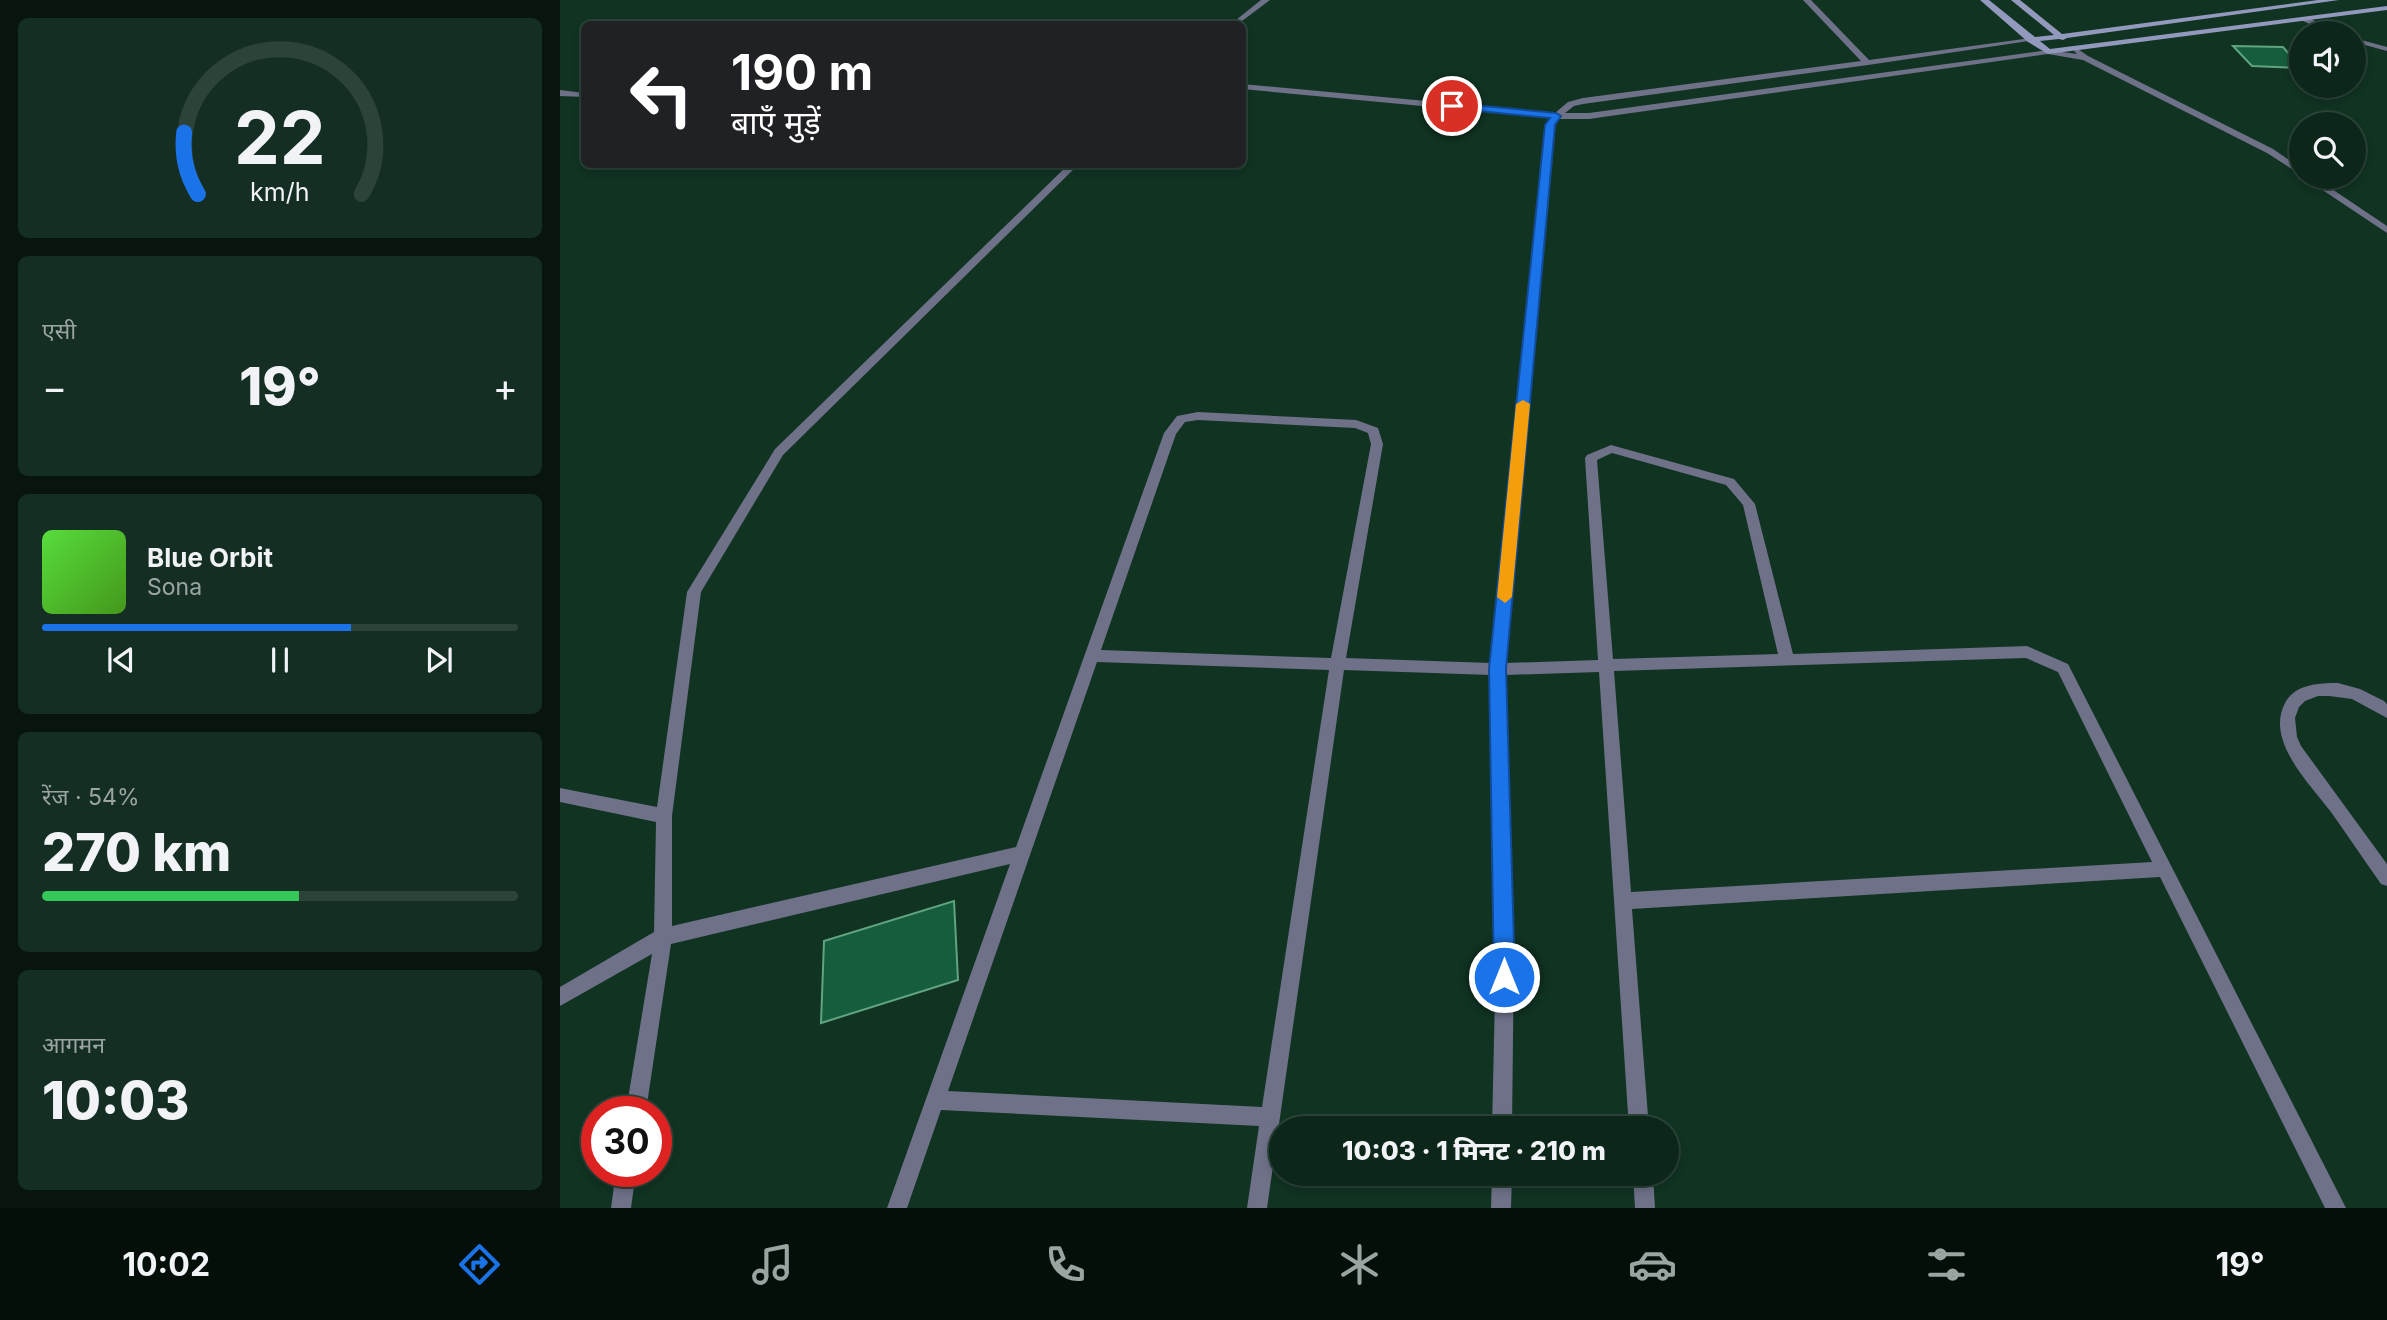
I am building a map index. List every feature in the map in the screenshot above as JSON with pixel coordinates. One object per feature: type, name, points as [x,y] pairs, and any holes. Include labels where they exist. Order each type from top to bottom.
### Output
[{"type":"street","points":[[1238,21],[1266,0]]},
{"type":"street","points":[[1807,0],[1868,62]]},
{"type":"street","points":[[1984,0],[2048,52],[2085,58],[2270,151],[2289,164]]},
{"type":"street","points":[[2014,0],[2085,58]]},
{"type":"street","points":[[1502,1116],[1505,951],[1498,669],[1550,125],[1556,116],[1570,104],[1583,100],[2335,0]]},
{"type":"street","points":[[2281,7],[2310,21]]},
{"type":"street","points":[[1246,86],[1556,116],[1606,114],[2075,48],[2387,8]]},
{"type":"street","points":[[2366,43],[2387,49]]},
{"type":"street","points":[[560,93],[581,95]]},
{"type":"street","points":[[638,1096],[663,937],[664,816],[694,592],[779,452],[1071,168]]},
{"type":"street","points":[[2326,189],[2387,230]]},
{"type":"street","points":[[897,1208],[1170,433],[1181,419],[1198,416],[1356,424],[1374,431],[1377,444],[1337,665],[1270,1116]]},
{"type":"street","points":[[1638,1116],[1608,665],[1591,458],[1611,449],[1730,482],[1749,504],[1787,660]]},
{"type":"street","points":[[1090,656],[1498,669],[2027,652],[2063,667],[2336,1208]]},
{"type":"street","points":[[2387,712],[2364,695],[2338,689],[2299,694],[2291,704],[2288,718],[2293,747],[2387,878]]},
{"type":"street","points":[[560,795],[664,816]]},
{"type":"street","points":[[560,997],[663,937],[1021,854]]},
{"type":"street","points":[[1624,901],[2164,869]]},
{"type":"street","points":[[934,1100],[1269,1117]]},
{"type":"street","points":[[1257,1208],[1269,1124]]},
{"type":"street","points":[[1501,1208],[1502,1186]]},
{"type":"street","points":[[1644,1186],[1645,1208]]},
{"type":"street","points":[[621,1208],[624,1187]]},
{"type":"building","points":[[2233,46],[2283,47],[2289,54],[2289,68],[2252,66]]},
{"type":"building","points":[[954,901],[958,980],[821,1023],[824,941]]},
{"type":"slow traffic","points":[[1505,597],[1523,404]]},
{"type":"route","points":[[1452,106],[1556,116],[1550,125],[1498,669],[1504,977]]}]
